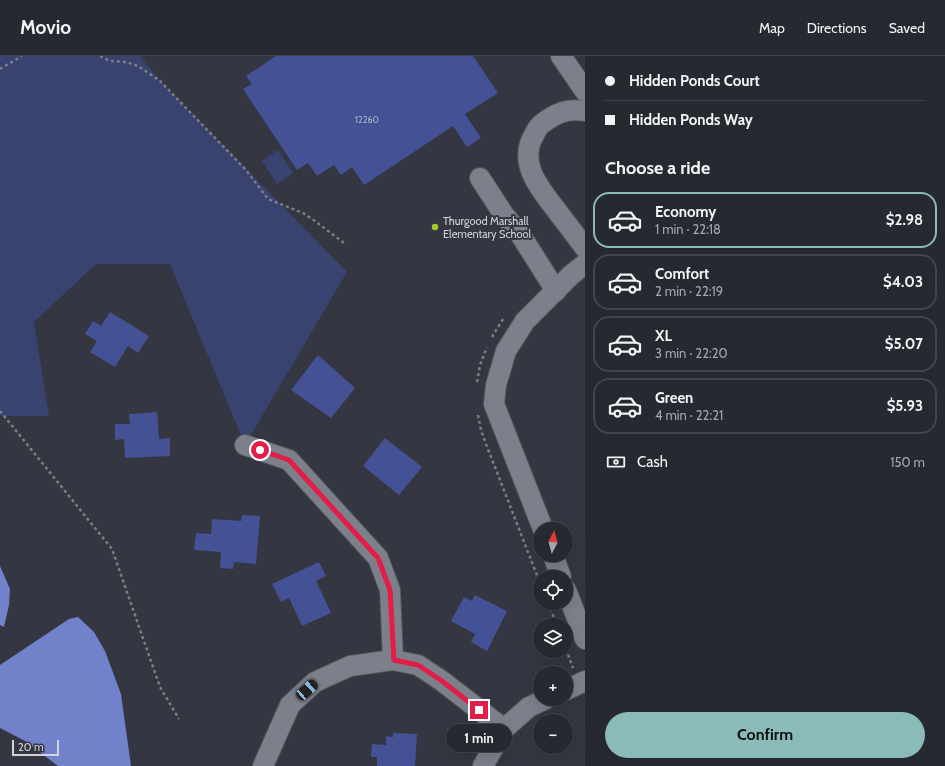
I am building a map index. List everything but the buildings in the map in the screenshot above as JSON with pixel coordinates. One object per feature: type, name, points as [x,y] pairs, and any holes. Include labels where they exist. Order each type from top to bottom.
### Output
[{"type":"street","points":[[561,56],[585,91]]},
{"type":"street","points":[[585,111],[576,109],[565,110],[553,115],[539,126],[530,141],[527,155],[530,169],[536,183],[585,248]]},
{"type":"street","points":[[480,178],[504,215],[520,234],[556,290]]},
{"type":"street","points":[[539,522],[494,404],[496,385],[506,352],[525,321],[571,275],[585,264]]},
{"type":"street","points":[[245,444],[289,460],[378,558],[390,590],[394,660]]},
{"type":"street","points":[[573,608],[585,639]]},
{"type":"street","points":[[263,766],[290,705],[315,682],[350,666],[394,660],[418,665],[442,681],[504,729]]},
{"type":"street","points":[[482,766],[504,729],[533,705]]},
{"type":"path","points":[[0,69],[22,56]]},
{"type":"path","points":[[100,56],[110,61],[126,62],[138,66],[159,80],[246,170],[268,199],[315,220],[344,243]]},
{"type":"path","points":[[0,411],[112,549],[160,687],[179,719]]},
{"type":"path","points":[[569,658],[575,681]]},
{"type":"shaded area","points":[[0,56],[140,56],[159,80],[347,272],[245,445],[170,264],[96,264],[34,322],[49,416],[0,416]]},
{"type":"shaded area","points":[[278,150],[293,173],[277,184],[262,161]]},
{"type":"shaded area","points":[[0,566],[10,589],[9,605],[4,627],[0,625]]},
{"type":"shaded area","points":[[78,617],[94,632],[105,651],[121,694],[131,766],[58,766],[25,741],[0,728],[0,665],[69,619]]},
{"type":"place","name":"Thurgood Marshall Elementary School","points":[[435,227]]},
{"type":"route","points":[[260,450],[289,460],[378,558],[390,590],[394,660],[418,665],[442,681],[479,710]]}]
